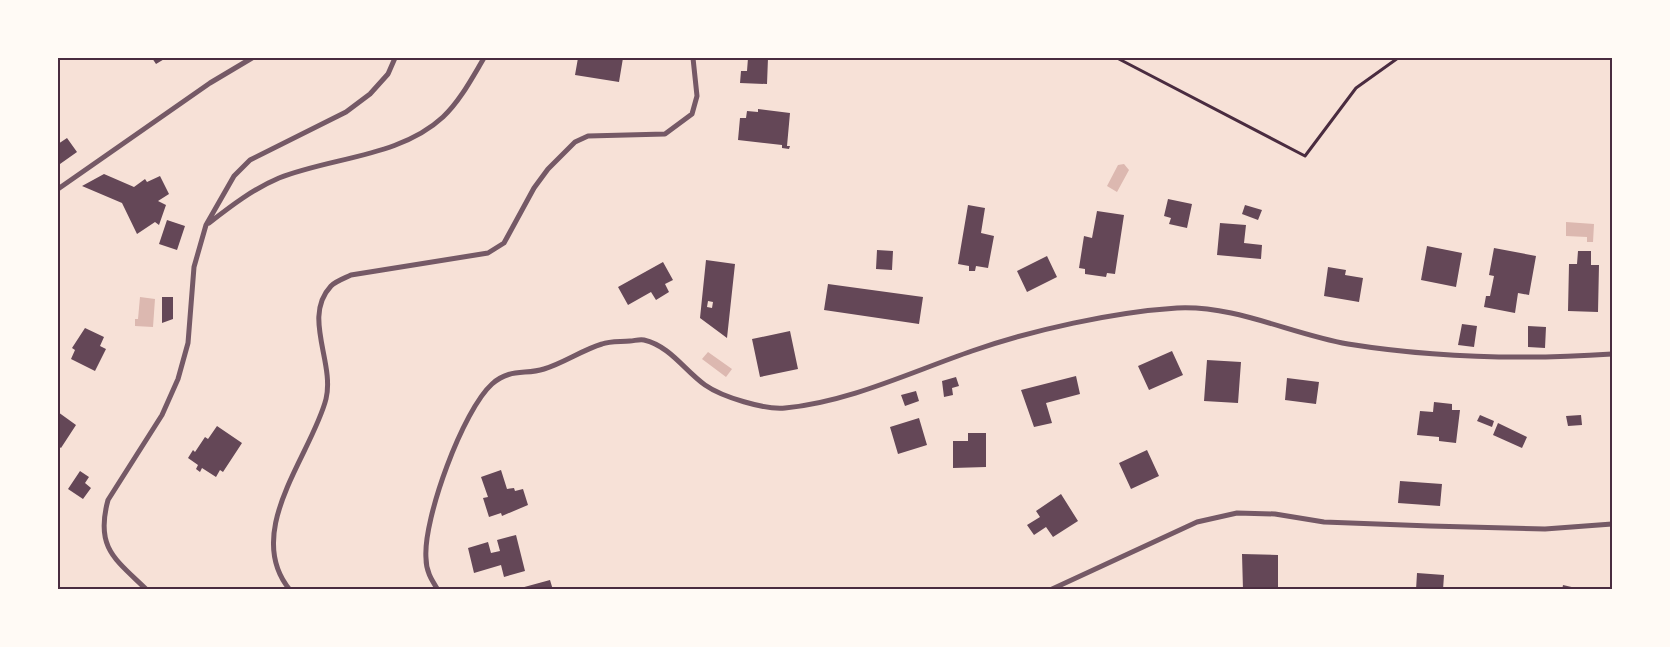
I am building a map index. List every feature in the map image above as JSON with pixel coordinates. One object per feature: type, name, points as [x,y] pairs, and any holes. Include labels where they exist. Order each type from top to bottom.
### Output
[{"type":"street","points":[[58,189],[210,83],[252,58]]},
{"type":"street","points":[[147,590],[108,550],[103,529],[104,515],[108,500],[162,415],[178,379],[188,343],[194,267],[206,225],[234,176],[250,160],[346,112],[370,94],[388,74],[395,58]]},
{"type":"street","points":[[206,225],[246,194],[279,178],[413,138],[443,117],[456,103],[484,58]]},
{"type":"street","points":[[290,590],[277,564],[274,541],[277,518],[287,485],[323,413],[329,387],[327,364],[318,323],[321,302],[332,285],[352,275],[471,258],[488,253],[504,243],[534,188],[548,169],[575,142],[588,136],[666,134],[692,114],[696,96],[693,58]]},
{"type":"street","points":[[438,590],[428,574],[425,555],[431,517],[462,427],[477,402],[494,382],[517,371],[543,370],[605,342],[644,340],[671,354],[707,387],[749,403],[780,409],[825,401],[886,383],[976,350],[1058,328],[1136,312],[1182,308],[1227,313],[1344,343],[1438,356],[1501,359],[1612,354]]},
{"type":"street","points":[[1050,590],[1197,522],[1237,513],[1275,514],[1324,522],[1430,526],[1546,529],[1612,524]]},
{"type":"path","points":[[1117,58],[1305,156],[1356,88],[1398,58]]},
{"type":"shaded area","points":[[1124,164],[1129,170],[1117,192],[1107,186],[1118,165]]},
{"type":"shaded area","points":[[1566,222],[1594,224],[1593,242],[1587,242],[1587,237],[1566,236]]},
{"type":"shaded area","points":[[140,297],[155,299],[153,327],[135,326],[135,319],[138,319]]},
{"type":"shaded area","points":[[708,352],[732,369],[726,377],[702,359]]},
{"type":"building","points":[[152,58],[166,58],[156,64]]},
{"type":"building","points":[[578,58],[623,58],[619,82],[575,75]]},
{"type":"building","points":[[748,58],[768,58],[767,84],[740,83],[741,71],[747,71]]},
{"type":"building","points":[[758,109],[790,113],[787,146],[790,146],[789,149],[782,148],[782,145],[738,140],[740,118],[746,118],[747,111],[758,112]]},
{"type":"building","points":[[67,138],[77,152],[60,164],[58,160],[58,144]]},
{"type":"building","points":[[104,174],[134,187],[145,179],[147,182],[160,176],[169,194],[158,201],[166,205],[159,225],[155,222],[137,234],[122,203],[82,186]]},
{"type":"building","points":[[1168,199],[1192,204],[1187,228],[1169,224],[1171,218],[1164,216]]},
{"type":"building","points":[[968,205],[985,208],[981,233],[994,236],[988,268],[976,266],[975,271],[969,271],[969,266],[958,264]]},
{"type":"building","points":[[1245,205],[1262,210],[1258,220],[1242,214]]},
{"type":"building","points":[[1097,211],[1124,215],[1115,274],[1107,273],[1106,277],[1085,274],[1085,269],[1079,268],[1084,236],[1092,238]]},
{"type":"building","points":[[167,220],[185,226],[177,250],[159,244]]},
{"type":"building","points":[[1220,223],[1246,225],[1244,243],[1262,245],[1261,259],[1217,255]]},
{"type":"building","points":[[1427,246],[1462,253],[1456,287],[1421,280]]},
{"type":"building","points":[[1494,248],[1536,256],[1529,295],[1518,293],[1515,313],[1484,307],[1486,296],[1490,296],[1494,276],[1489,275]]},
{"type":"building","points":[[877,250],[893,251],[892,270],[876,269]]},
{"type":"building","points":[[1578,251],[1591,251],[1591,265],[1599,265],[1598,312],[1568,311],[1569,264],[1577,264]]},
{"type":"building","points":[[1047,256],[1057,277],[1027,292],[1017,271]]},
{"type":"building","points":[[706,260],[735,264],[727,338],[700,318]],"holes":[[[708,301],[713,302],[712,308],[707,307]]]},
{"type":"building","points":[[663,262],[673,280],[665,284],[669,292],[656,300],[651,292],[628,305],[618,287]]},
{"type":"building","points":[[1328,267],[1346,270],[1345,275],[1363,278],[1359,302],[1324,296]]},
{"type":"building","points":[[828,284],[923,297],[919,324],[824,310]]},
{"type":"building","points":[[162,297],[173,297],[173,319],[162,323]]},
{"type":"building","points":[[1462,324],[1477,326],[1474,347],[1458,345]]},
{"type":"building","points":[[1528,326],[1546,327],[1545,348],[1528,347]]},
{"type":"building","points":[[85,328],[104,337],[100,346],[106,349],[95,371],[71,359],[75,350],[72,348]]},
{"type":"building","points":[[790,331],[798,369],[760,377],[752,339]]},
{"type":"building","points":[[1172,351],[1183,375],[1149,390],[1138,366]]},
{"type":"building","points":[[1207,360],[1241,362],[1238,403],[1204,401]]},
{"type":"building","points":[[1076,376],[1080,394],[1046,403],[1052,423],[1034,427],[1021,390]]},
{"type":"building","points":[[956,377],[959,386],[952,388],[953,395],[944,397],[942,381]]},
{"type":"building","points":[[1287,378],[1319,382],[1316,404],[1285,400]]},
{"type":"building","points":[[916,391],[919,401],[905,406],[901,395]]},
{"type":"building","points":[[1434,402],[1452,404],[1452,410],[1460,410],[1456,443],[1439,441],[1439,437],[1417,435],[1420,411],[1433,412]]},
{"type":"building","points":[[58,412],[76,425],[61,448],[58,446]]},
{"type":"building","points":[[1480,415],[1494,421],[1492,427],[1477,421]]},
{"type":"building","points":[[1581,415],[1582,425],[1568,426],[1566,416]]},
{"type":"building","points":[[919,418],[927,445],[898,454],[890,427]]},
{"type":"building","points":[[1498,423],[1527,437],[1522,448],[1493,435]]},
{"type":"building","points":[[217,426],[242,443],[223,472],[220,470],[216,477],[202,468],[200,472],[196,469],[198,465],[188,458],[193,450],[195,452],[205,437],[208,439]]},
{"type":"building","points":[[968,433],[986,433],[986,467],[953,468],[953,441],[968,441]]},
{"type":"building","points":[[1147,450],[1159,476],[1131,489],[1119,463]]},
{"type":"building","points":[[501,470],[507,489],[514,488],[515,491],[523,489],[528,505],[502,516],[501,513],[489,517],[483,498],[488,497],[481,477]]},
{"type":"building","points":[[80,471],[89,477],[85,483],[91,488],[83,499],[68,489]]},
{"type":"building","points":[[1400,481],[1442,484],[1440,506],[1398,503]]},
{"type":"building","points":[[1061,494],[1078,521],[1053,537],[1046,527],[1034,535],[1027,525],[1040,517],[1036,511]]},
{"type":"building","points":[[516,535],[525,571],[504,577],[501,565],[474,573],[468,548],[488,542],[491,553],[500,551],[497,540]]},
{"type":"building","points":[[1242,554],[1278,555],[1278,588],[1243,590]]},
{"type":"building","points":[[1417,573],[1444,575],[1443,590],[1416,590]]},
{"type":"building","points":[[550,580],[553,590],[517,590],[517,589]]},
{"type":"building","points":[[1563,585],[1580,589],[1580,590],[1562,590]]}]
